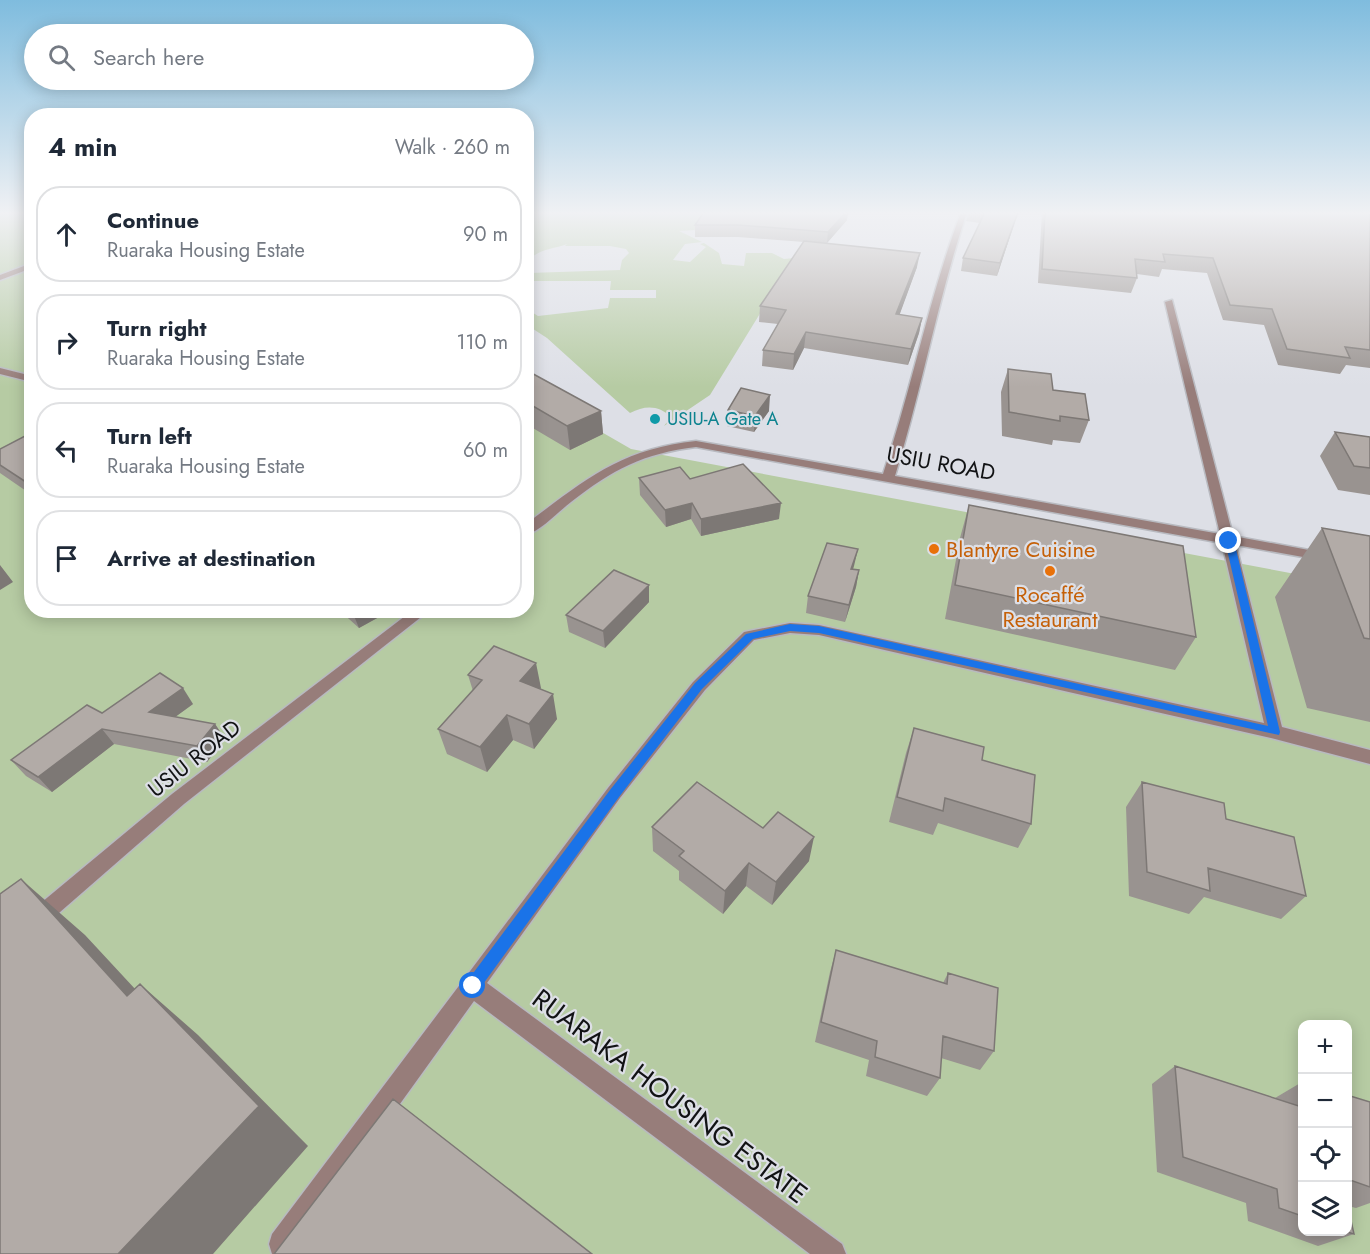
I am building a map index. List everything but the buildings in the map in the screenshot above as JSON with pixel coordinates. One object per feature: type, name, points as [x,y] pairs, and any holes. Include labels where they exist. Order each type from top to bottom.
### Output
[{"type":"street","points":[[0,278],[18,271]]},
{"type":"street","points":[[888,478],[904,429],[945,271]]},
{"type":"street","points":[[1169,302],[1275,732]]},
{"type":"street","points":[[0,370],[24,378]]},
{"type":"street","name":"USIU ROAD","points":[[534,525],[599,475],[624,460],[656,444],[680,444],[713,446],[1335,559]]},
{"type":"street","name":"USIU ROAD","points":[[27,927],[178,799],[413,618]]},
{"type":"street","points":[[282,1244],[614,793],[692,695],[718,665],[750,636],[790,628],[819,630],[1275,732],[1370,758]]},
{"type":"street","name":"RUARAKA HOUSING ESTATE","points":[[473,986],[832,1254]]},
{"type":"green space","points":[[0,271],[24,271],[24,618],[534,618],[534,393],[631,449],[1370,588],[1370,1254],[0,1254]]},
{"type":"green space","points":[[786,271],[710,395],[664,426],[671,417],[662,410],[641,409],[630,413],[547,338],[534,330],[534,313],[538,316],[608,308],[610,298],[656,298],[656,290],[610,290],[611,281],[534,281],[534,273]]},
{"type":"place","name":"USIU-A Gate A","points":[[655,419]]},
{"type":"place","name":"Blantyre Cuisine","points":[[934,549]]},
{"type":"place","name":"Rocaffé Restaurant","points":[[1050,571]]},
{"type":"route","points":[[473,986],[614,793],[699,686],[739,644],[750,636],[790,628],[819,630],[1060,686],[1275,732],[1229,541]]}]
